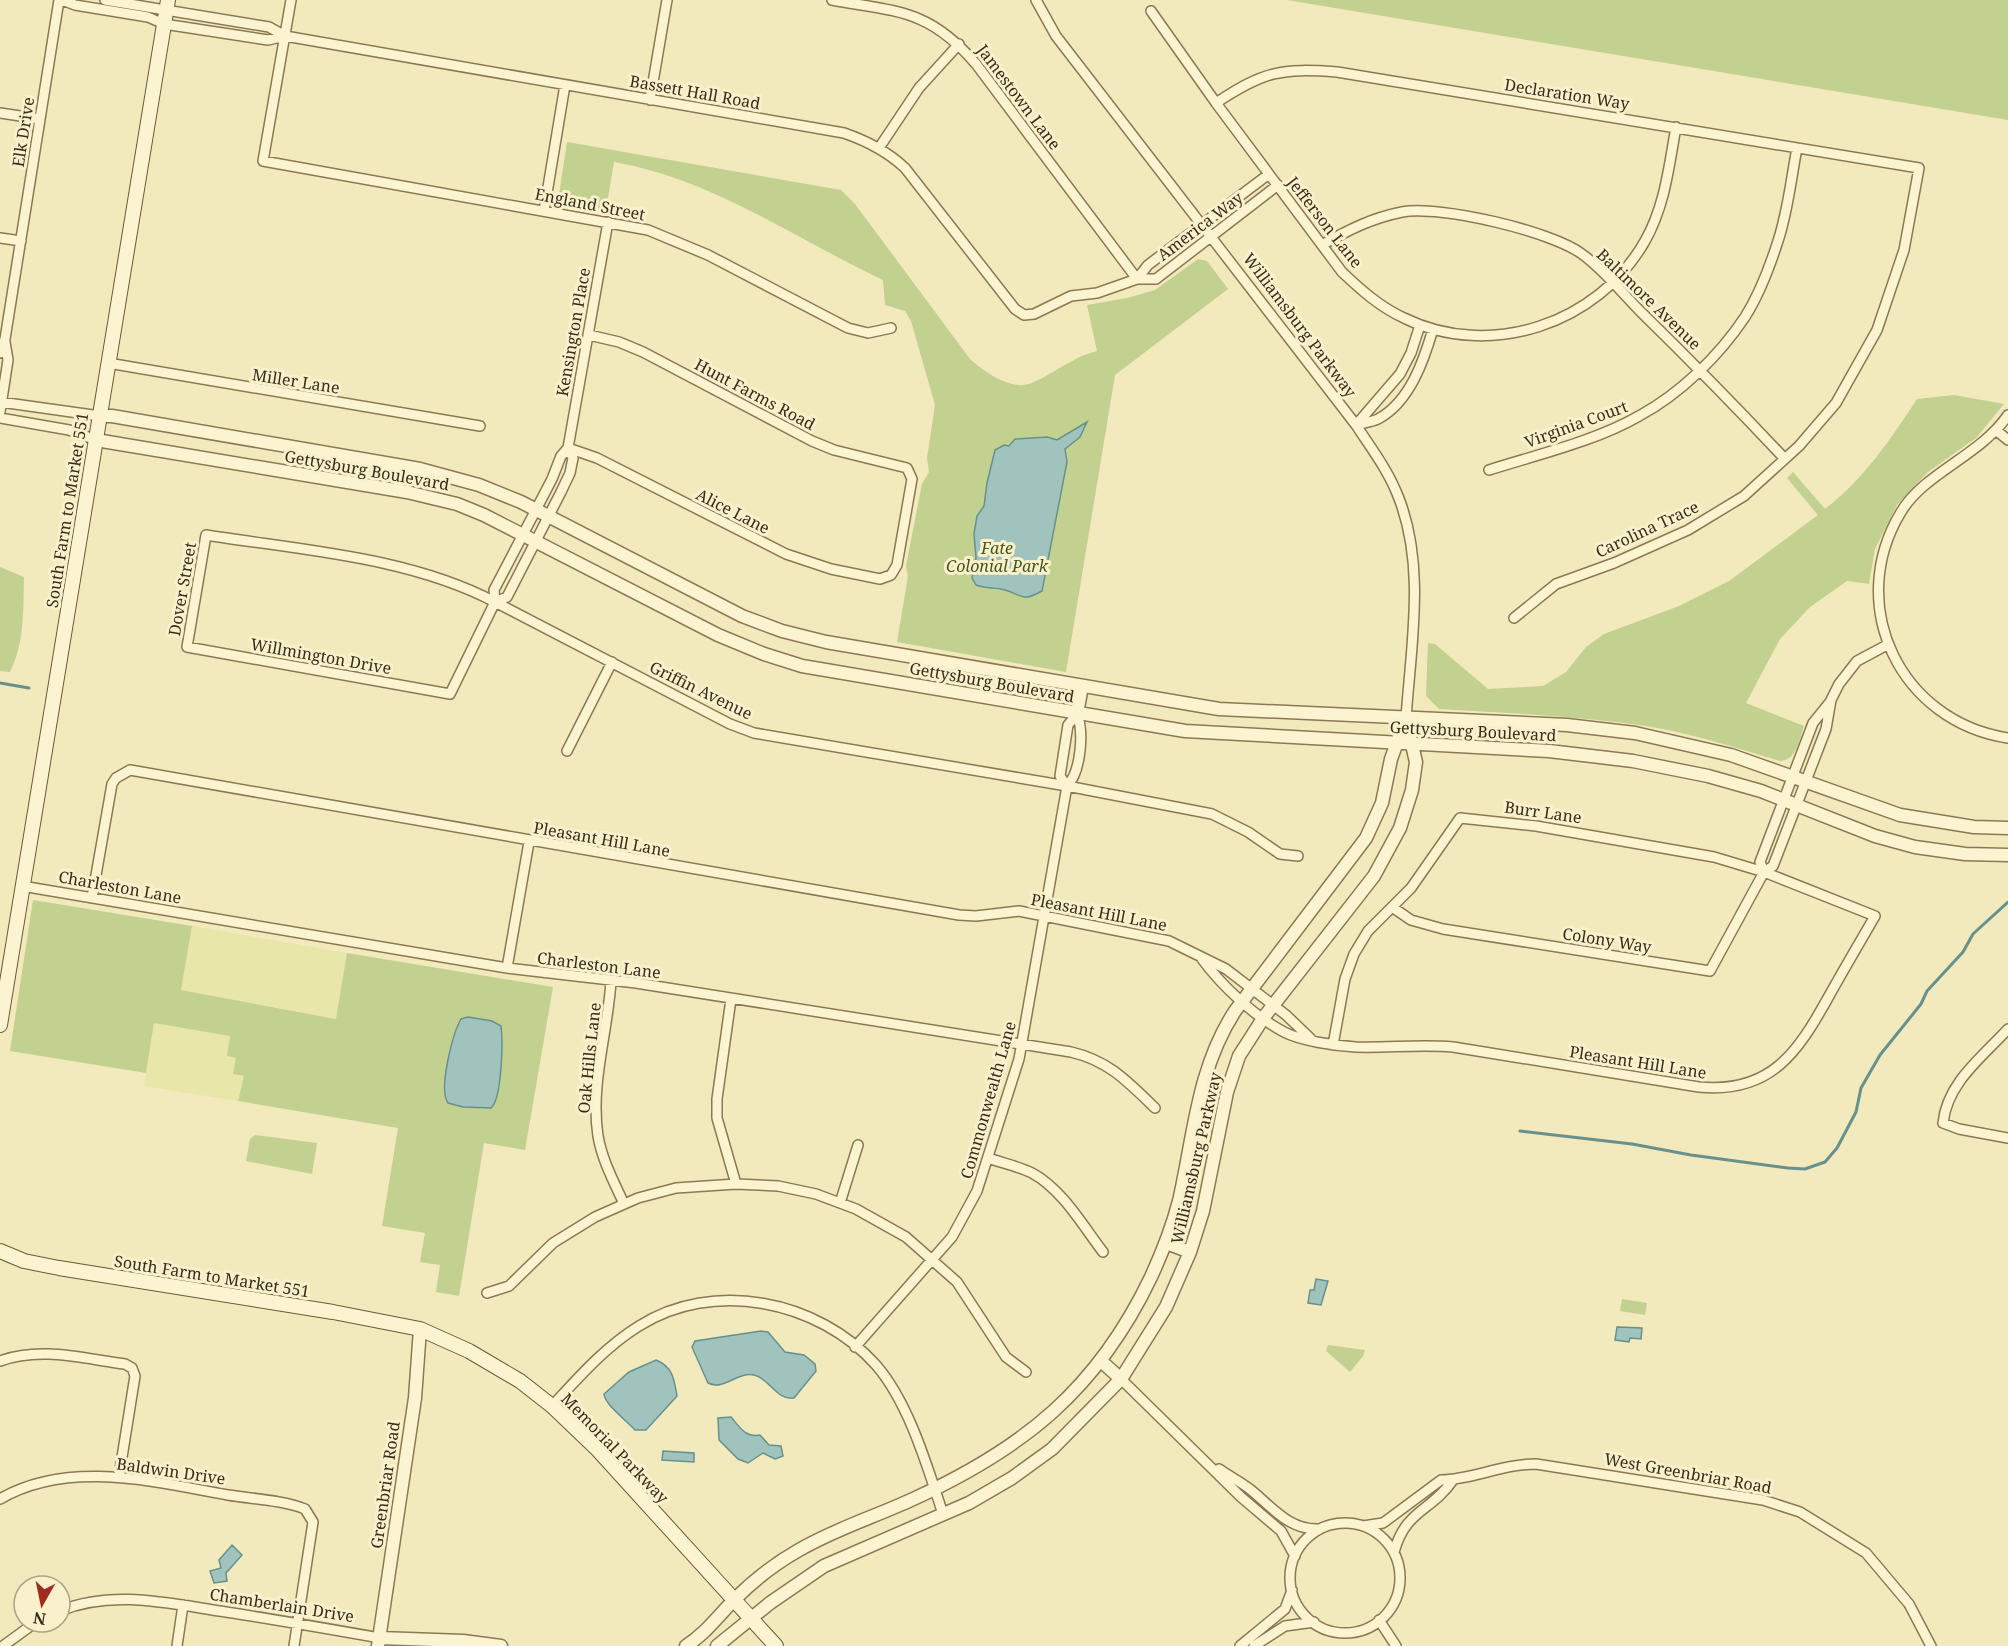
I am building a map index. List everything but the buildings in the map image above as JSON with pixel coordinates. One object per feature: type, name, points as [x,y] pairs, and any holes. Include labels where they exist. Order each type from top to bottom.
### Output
[{"type":"main road","name":"South Farm to Market 551","points":[[0,1025],[167,5]]},
{"type":"main road","name":"South Farm to Market 551","points":[[0,1251],[24,1261],[59,1268],[333,1312],[420,1329]]},
{"type":"main road","name":"Memorial Parkway","points":[[420,1329],[469,1351],[520,1381],[552,1406],[598,1450],[752,1618]]},
{"type":"main road","points":[[752,1618],[776,1646]]},
{"type":"street","name":"Bassett Hall Road","points":[[61,0],[75,5],[148,17],[164,24],[268,40],[285,36]]},
{"type":"street","name":"Elk Drive","points":[[0,353],[5,339],[61,0]]},
{"type":"street","name":"Bassett Hall Road","points":[[105,0],[167,5],[269,27],[285,36],[844,133],[879,148],[905,168],[1015,309],[1024,315]]},
{"type":"street","points":[[285,36],[291,0]]},
{"type":"street","points":[[650,100],[667,0]]},
{"type":"street","name":"Jamestown Lane","points":[[832,0],[917,16],[932,23],[959,44],[1137,279]]},
{"type":"street","name":"Williamsburg Parkway","points":[[735,1599],[772,1567],[799,1550],[839,1528],[966,1474],[1018,1442],[1064,1402],[1101,1361],[1143,1293],[1166,1243],[1178,1202],[1206,1071],[1226,1024],[1366,838],[1382,802],[1406,717],[1414,583],[1412,543],[1404,511],[1390,478],[1356,425],[1056,36],[1036,0]]},
{"type":"street","name":"Jefferson Lane","points":[[1151,11],[1216,103],[1342,272],[1365,294],[1393,313],[1433,329],[1473,336],[1527,330],[1574,312],[1612,283],[1632,261],[1656,218],[1665,191],[1676,127]]},
{"type":"street","name":"England Street","points":[[285,36],[263,160],[648,230],[682,242],[848,328],[868,333],[891,328]]},
{"type":"street","points":[[879,148],[919,87],[959,44]]},
{"type":"street","name":"Declaration Way","points":[[1216,103],[1249,81],[1292,69],[1337,72],[1919,168]]},
{"type":"street","points":[[544,211],[565,85]]},
{"type":"street","points":[[0,112],[40,119]]},
{"type":"street","name":"Virginia Court","points":[[1489,470],[1572,444],[1638,417],[1673,394],[1700,370],[1745,316],[1770,263],[1787,206],[1797,148]]},
{"type":"street","name":"Carolina Trace","points":[[1514,618],[1556,584],[1614,563],[1688,530],[1744,496],[1785,459],[1836,403],[1876,330],[1904,250],[1919,168]]},
{"type":"street","name":"America Way","points":[[1137,279],[1148,265],[1269,174]]},
{"type":"street","name":"America Way","points":[[1024,315],[1034,314],[1071,296],[1097,293],[1137,279],[1156,279],[1278,185]]},
{"type":"street","name":"Baltimore Avenue","points":[[1322,244],[1362,222],[1404,212],[1425,212],[1509,225],[1544,234],[1582,254],[1700,370],[1785,459]]},
{"type":"street","name":"Kensington Place","points":[[450,694],[495,602],[494,590],[561,456],[568,448],[608,222]]},
{"type":"street","points":[[0,238],[21,241]]},
{"type":"street","points":[[1356,425],[1400,374],[1411,353],[1420,325]]},
{"type":"street","points":[[1356,425],[1378,419],[1401,397],[1420,368],[1433,329]]},
{"type":"street","name":"Hunt Farms Road","points":[[589,335],[619,342],[643,352],[812,441],[834,450],[904,466],[910,471],[912,479],[897,565],[891,575]]},
{"type":"street","name":"Elk Drive","points":[[1,406],[8,360],[5,339]]},
{"type":"street","name":"Miller Lane","points":[[108,363],[480,426]]},
{"type":"street","name":"Gettysburg Boulevard","points":[[1,406],[112,416],[434,472],[494,490],[742,616],[782,631],[840,645],[1219,709],[1567,725],[1635,733],[1715,750],[1900,815],[1974,827],[2008,828]]},
{"type":"street","points":[[2008,414],[1997,431],[1913,496],[1901,512],[1881,560],[1878,583],[1887,645],[1916,691],[1935,709],[1962,725],[2008,738]]},
{"type":"street","name":"Gettysburg Boulevard","points":[[0,418],[69,430],[96,440],[432,498],[472,510],[524,533],[718,635],[783,661],[1185,731],[1549,751],[1633,761],[1708,776],[1797,805],[1875,836],[1915,847],[1965,854],[2008,855]]},
{"type":"street","points":[[1997,431],[2008,440]]},
{"type":"street","name":"Kensington Place","points":[[495,602],[507,597],[570,473],[573,458],[568,448]]},
{"type":"street","name":"Alice Lane","points":[[568,448],[597,458],[786,554],[831,569],[880,579],[891,575]]},
{"type":"street","name":"Griffin Avenue","points":[[206,535],[416,571],[447,579],[730,724],[754,733],[1067,786],[1212,814],[1248,832],[1280,854],[1298,856]]},
{"type":"street","name":"Dover Street","points":[[187,647],[206,535]]},
{"type":"street","name":"Colony Way","points":[[1764,872],[1760,862],[1813,723],[1832,700],[1847,670],[1871,651],[1887,645]]},
{"type":"street","name":"Willmington Drive","points":[[187,647],[450,694]]},
{"type":"street","points":[[567,750],[612,662]]},
{"type":"street","points":[[1077,714],[1082,686]]},
{"type":"street","name":"Colony Way","points":[[1392,907],[1411,920],[1443,929],[1710,971],[1764,872],[1773,866],[1826,729],[1832,700]]},
{"type":"street","name":"Commonwealth Lane","points":[[855,1347],[952,1237],[968,1210],[988,1158],[1022,1043],[1067,786],[1075,778],[1082,727],[1077,714],[1068,725],[1060,776],[1067,786]]},
{"type":"street","name":"Williamsburg Parkway","points":[[752,1618],[824,1566],[969,1503],[1012,1478],[1052,1449],[1121,1379],[1166,1306],[1190,1252],[1203,1211],[1234,1067],[1245,1044],[1365,888],[1388,854],[1400,828],[1412,790],[1416,762],[1406,717]]},
{"type":"street","name":"Pleasant Hill Lane","points":[[92,898],[112,784],[116,778],[130,770],[529,842],[959,915],[976,916],[1019,911],[1045,914],[1169,940],[1202,959],[1226,969],[1273,1005],[1311,1039]]},
{"type":"street","name":"Burr Lane","points":[[1333,1044],[1346,979],[1354,954],[1368,931],[1421,875],[1460,818],[1519,823],[1666,847],[1722,859],[1764,872],[1875,916]]},
{"type":"street","points":[[507,968],[529,842]]},
{"type":"street","name":"Charleston Lane","points":[[22,886],[507,968],[611,981],[1022,1043],[1093,1058],[1117,1071],[1155,1108]]},
{"type":"street","name":"Pleasant Hill Lane","points":[[1202,959],[1220,984],[1242,1001],[1283,1031],[1311,1039],[1359,1047],[1420,1045],[1453,1047],[1699,1087],[1724,1088],[1746,1084],[1775,1070],[1798,1047],[1875,916]]},
{"type":"street","name":"Oak Hills Lane","points":[[611,981],[595,1105],[598,1137],[605,1162],[624,1204]]},
{"type":"street","points":[[731,999],[717,1099],[717,1118],[736,1184]]},
{"type":"street","points":[[2008,1029],[1955,1088],[1946,1108],[1943,1123],[1959,1129],[2008,1137]]},
{"type":"street","points":[[840,1203],[858,1145]]},
{"type":"street","points":[[988,1158],[1032,1173],[1048,1185],[1072,1211],[1103,1252]]},
{"type":"street","points":[[487,1293],[509,1286],[553,1243],[624,1204],[676,1188],[736,1184],[778,1186],[816,1194],[840,1203],[877,1219],[906,1237],[957,1282],[1006,1357],[1026,1372]]},
{"type":"street","points":[[1166,1243],[1190,1252]]},
{"type":"street","points":[[552,1406],[591,1364],[639,1326],[663,1313],[704,1302],[729,1299],[759,1301],[797,1313],[828,1328],[876,1365],[911,1425],[943,1514]]},
{"type":"street","name":"Greenbriar Road","points":[[379,1642],[415,1398],[420,1329]]},
{"type":"street","points":[[0,1361],[35,1353],[67,1355],[125,1364],[132,1368],[135,1376],[119,1476]]},
{"type":"street","points":[[1101,1361],[1241,1497],[1281,1532],[1295,1556]]},
{"type":"street","points":[[1204,1459],[1249,1489],[1287,1521],[1303,1528],[1321,1529],[1339,1524],[1363,1526],[1383,1538],[1394,1552],[1399,1569],[1399,1587],[1394,1604],[1379,1620],[1367,1628],[1350,1632],[1333,1631],[1314,1622],[1299,1606],[1292,1590],[1291,1573],[1295,1556],[1306,1540],[1321,1529]]},
{"type":"street","name":"West Greenbriar Road","points":[[1363,1526],[1383,1523],[1441,1480],[1453,1480],[1515,1464],[1536,1464],[1779,1504],[1800,1512],[1866,1553],[1909,1604],[1931,1646]]},
{"type":"street","name":"Baldwin Drive","points":[[0,1499],[19,1488],[50,1480],[119,1476],[305,1509],[313,1522],[297,1623]]},
{"type":"street","points":[[1394,1552],[1398,1537],[1408,1520],[1443,1494],[1453,1480]]},
{"type":"street","points":[[1240,1646],[1285,1610],[1292,1590]]},
{"type":"street","name":"Chamberlain Drive","points":[[72,1607],[113,1599],[183,1605],[297,1623],[379,1642],[501,1646]]},
{"type":"street","points":[[686,1646],[709,1629],[735,1599]]},
{"type":"street","points":[[177,1646],[183,1605]]},
{"type":"street","points":[[717,1646],[752,1618]]},
{"type":"street","points":[[1379,1620],[1396,1646]]},
{"type":"street","points":[[1254,1646],[1285,1626],[1314,1622]]},
{"type":"street","points":[[294,1646],[297,1623]]},
{"type":"street","points":[[3,1646],[20,1634]]},
{"type":"shaded area","points":[[192,926],[347,953],[337,1019],[181,990]]},
{"type":"shaded area","points":[[154,1023],[231,1036],[244,1076],[238,1101],[144,1086]]},
{"type":"green space","points":[[1287,0],[2008,0],[2008,120]]},
{"type":"green space","name":"Fate Colonial Park","points":[[567,142],[841,190],[855,204],[970,359],[989,374],[1014,384],[1029,384],[1078,358],[1097,351],[1087,305],[1155,290],[1198,259],[1207,261],[1228,289],[1115,375],[1066,672],[897,642],[908,576],[906,566],[922,484],[929,472],[927,458],[935,405],[911,321],[905,311],[885,305],[883,280],[719,196],[650,170],[614,162],[606,210],[558,201]]},
{"type":"green space","points":[[1954,395],[2004,404],[1976,438],[1928,472],[1897,505],[1875,549],[1869,584],[1847,581],[1810,607],[1780,639],[1746,703],[1804,726],[1794,753],[1786,760],[1780,761],[1697,737],[1646,726],[1568,717],[1439,709],[1426,696],[1428,643],[1435,644],[1488,689],[1543,686],[1566,672],[1586,647],[1604,634],[1679,606],[1729,581],[1818,515],[1787,478],[1793,472],[1825,509],[1864,472],[1917,399]]},
{"type":"green space","points":[[0,567],[24,577],[21,637],[10,672],[0,671]]},
{"type":"green space","points":[[33,900],[192,926],[181,990],[336,1019],[347,953],[553,987],[525,1150],[484,1143],[459,1296],[436,1292],[440,1265],[420,1262],[425,1233],[382,1226],[398,1128],[238,1101],[244,1076],[233,1074],[236,1058],[227,1056],[230,1036],[154,1023],[146,1073],[10,1051]]},
{"type":"green space","points":[[255,1135],[317,1143],[312,1174],[246,1161],[250,1139]]},
{"type":"green space","points":[[1622,1299],[1647,1303],[1645,1315],[1620,1311]]},
{"type":"green space","points":[[1328,1345],[1365,1350],[1350,1372],[1326,1351]]},
{"type":"water","points":[[1087,422],[1080,437],[1065,449],[1067,462],[1042,591],[1023,597],[1002,589],[976,585],[972,578],[976,558],[974,534],[977,516],[984,506],[995,450],[1004,445],[1009,446],[1015,439],[1047,437],[1057,440]]},
{"type":"water","points":[[468,1017],[492,1021],[501,1026],[500,1082],[495,1103],[491,1108],[463,1107],[448,1103],[445,1096],[446,1074],[454,1036],[461,1019]]},
{"type":"water","points":[[1316,1279],[1328,1281],[1321,1305],[1308,1303],[1310,1290],[1314,1290]]},
{"type":"water","points":[[1617,1327],[1642,1328],[1641,1339],[1630,1338],[1629,1342],[1615,1340]]},
{"type":"water","points":[[761,1331],[768,1332],[785,1352],[804,1355],[815,1364],[816,1371],[794,1398],[783,1396],[764,1380],[754,1375],[742,1376],[720,1385],[708,1383],[692,1347],[695,1341]]},
{"type":"water","points":[[656,1360],[669,1370],[674,1379],[677,1396],[646,1430],[635,1430],[612,1408],[604,1394],[629,1372]]},
{"type":"water","points":[[731,1417],[746,1433],[760,1435],[769,1445],[781,1446],[783,1456],[775,1459],[763,1453],[748,1463],[738,1459],[719,1440],[718,1418]]},
{"type":"water","points":[[663,1451],[694,1453],[694,1462],[662,1460]]},
{"type":"water","points":[[232,1545],[242,1555],[226,1573],[227,1581],[214,1583],[210,1571],[221,1568],[219,1560]]},
{"type":"waterway","points":[[0,683],[29,688]]},
{"type":"waterway","points":[[1520,1131],[1632,1144],[1691,1155],[1788,1168],[1805,1169],[1825,1162],[1837,1148],[1856,1112],[1861,1088],[1880,1055],[1921,1004],[1927,991],[1963,952],[1973,934],[2008,902]]}]
